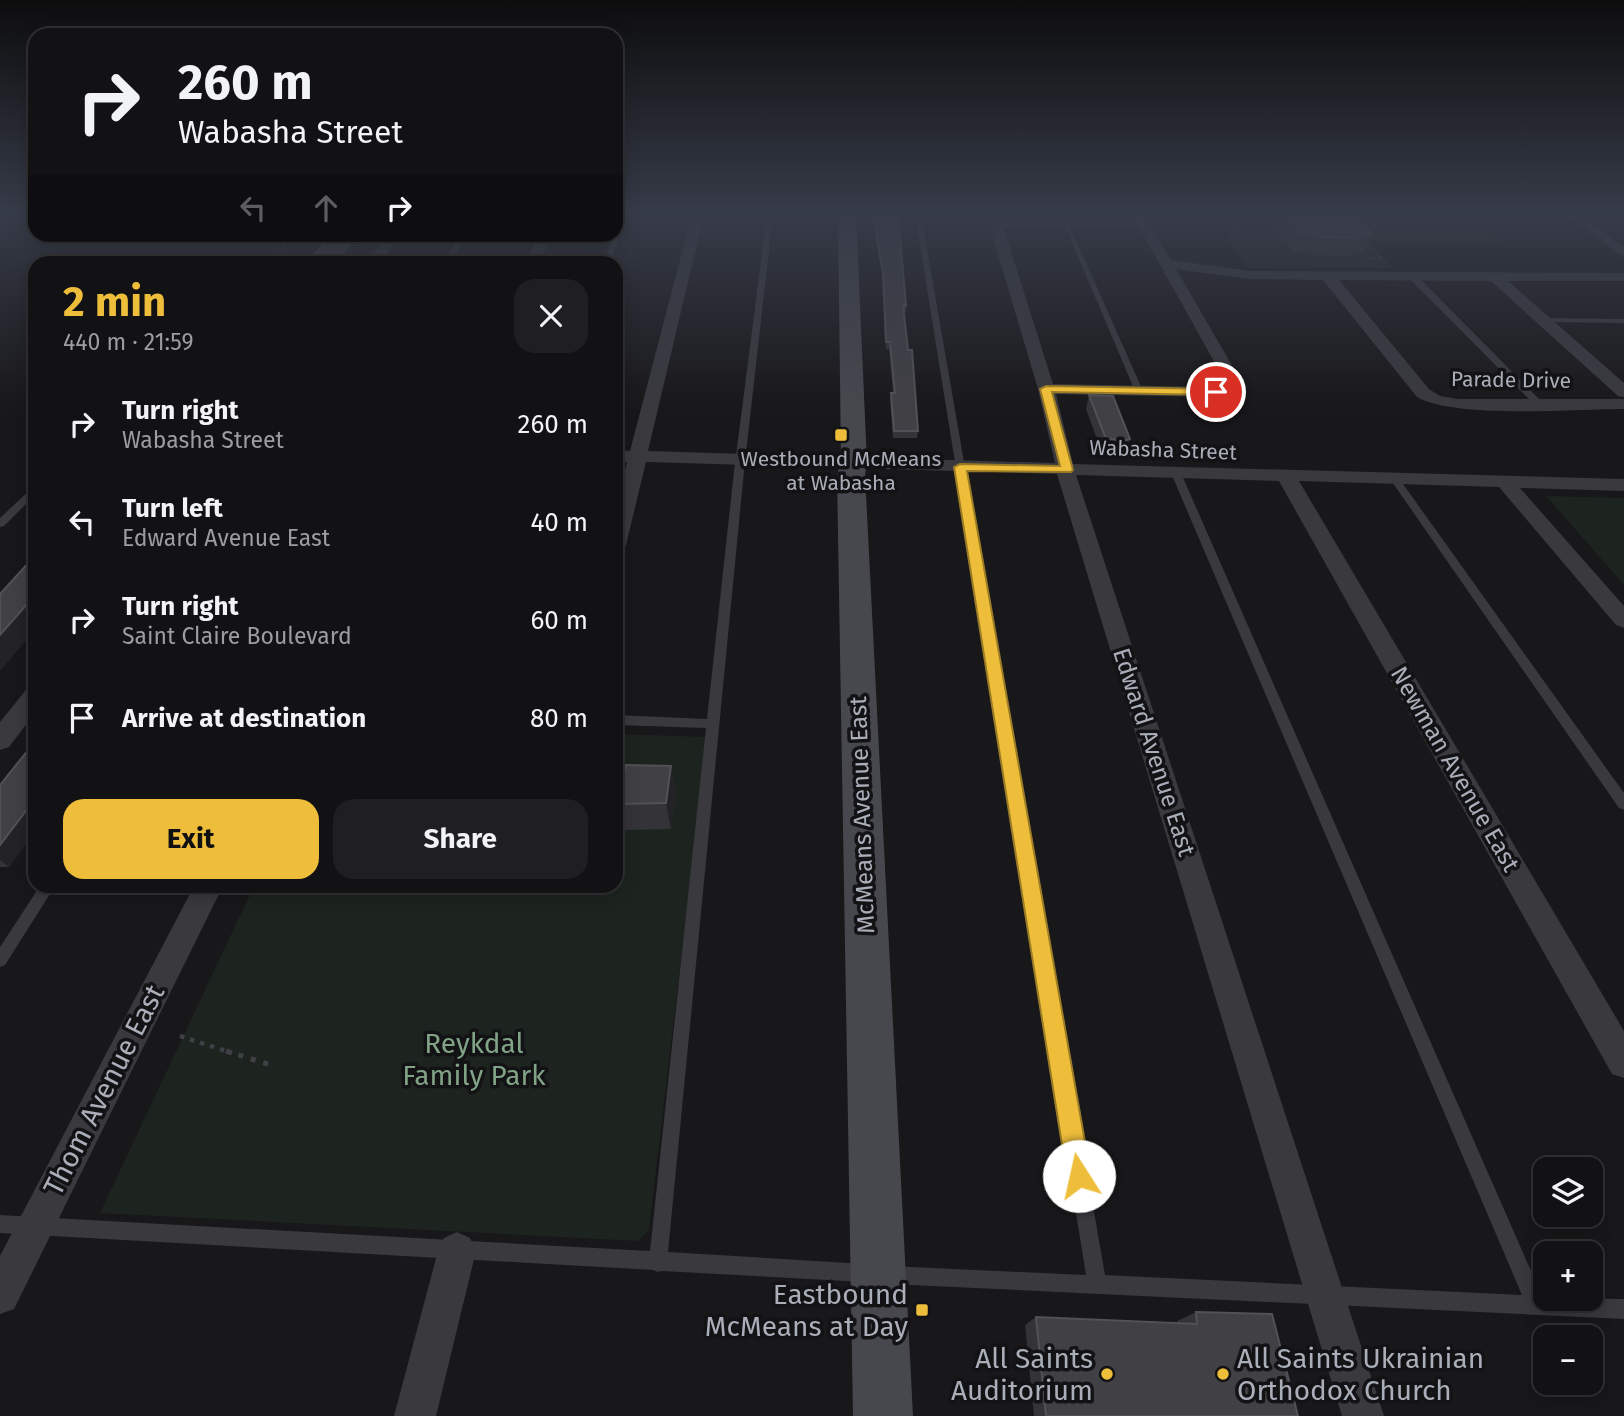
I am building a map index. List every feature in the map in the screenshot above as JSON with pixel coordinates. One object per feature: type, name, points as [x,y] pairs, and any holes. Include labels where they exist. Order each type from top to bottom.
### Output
[{"type":"street","points":[[623,518],[682,280]]},
{"type":"street","name":"McMeans Avenue East","points":[[849,280],[854,463],[851,475],[883,1416]]},
{"type":"street","name":"Edward Avenue East","points":[[1013,280],[1067,470],[1363,1416]]},
{"type":"street","points":[[1046,389],[1216,392],[1229,388],[1233,381],[1176,280]]},
{"type":"street","name":"Parade Drive","points":[[1331,280],[1423,393],[1435,400],[1458,404],[1624,404]]},
{"type":"street","name":"Parade Drive","points":[[1499,280],[1624,392]]},
{"type":"street","name":"Wabasha Street","points":[[623,456],[1624,485]]},
{"type":"street","name":"Newman Avenue East","points":[[1286,476],[1624,1062]]},
{"type":"street","points":[[1505,482],[1624,620]]},
{"type":"street","points":[[0,740],[28,705]]},
{"type":"street","name":"Thom Avenue East","points":[[0,1294],[205,893]]},
{"type":"street","points":[[415,1416],[457,1251]]},
{"type":"lane","points":[[658,1263],[762,280]]},
{"type":"lane","points":[[929,280],[1097,1284]]},
{"type":"lane","points":[[1090,280],[1139,391]]},
{"type":"lane","points":[[1416,280],[1539,404]]},
{"type":"lane","points":[[1543,320],[1624,321]]},
{"type":"lane","points":[[1176,473],[1533,1298]]},
{"type":"lane","points":[[1395,479],[1624,804]]},
{"type":"lane","points":[[0,524],[28,497]]},
{"type":"lane","points":[[623,720],[714,723]]},
{"type":"lane","points":[[0,960],[43,893]]},
{"type":"lane","points":[[0,1224],[658,1263],[1533,1305]]},
{"type":"lane","points":[[1603,1308],[1624,1309]]},
{"type":"path","points":[[180,1035],[274,1066]]},
{"type":"green space","points":[[1546,496],[1624,498],[1624,585]]},
{"type":"green space","name":"Reykdal Family Park","points":[[623,734],[707,737],[649,1230],[638,1241],[100,1213],[251,893],[623,893]]},
{"type":"building","points":[[883,280],[904,280],[906,306],[903,305],[908,350],[912,350],[918,431],[894,431],[891,393],[895,393],[890,342],[886,342]]},
{"type":"building","points":[[1089,395],[1113,396],[1130,439],[1106,439]]},
{"type":"building","points":[[28,563],[28,603],[0,635],[0,594]]},
{"type":"building","points":[[28,750],[28,808],[0,845],[0,785]]},
{"type":"building","points":[[626,765],[671,766],[666,803],[623,804]]},
{"type":"building","points":[[1196,1312],[1272,1314],[1298,1416],[1046,1416],[1036,1317],[1197,1324]]},
{"type":"place","name":"Westbound McMeans at Wabasha","points":[[841,435]]},
{"type":"place","name":"Eastbound McMeans at Day","points":[[922,1310]]},
{"type":"place","name":"All Saints Auditorium","points":[[1107,1374]]},
{"type":"place","name":"All Saints Ukrainian Orthodox Church","points":[[1223,1374]]},
{"type":"route","points":[[1079,1176],[960,467],[1067,470],[1046,389],[1216,392]]}]
